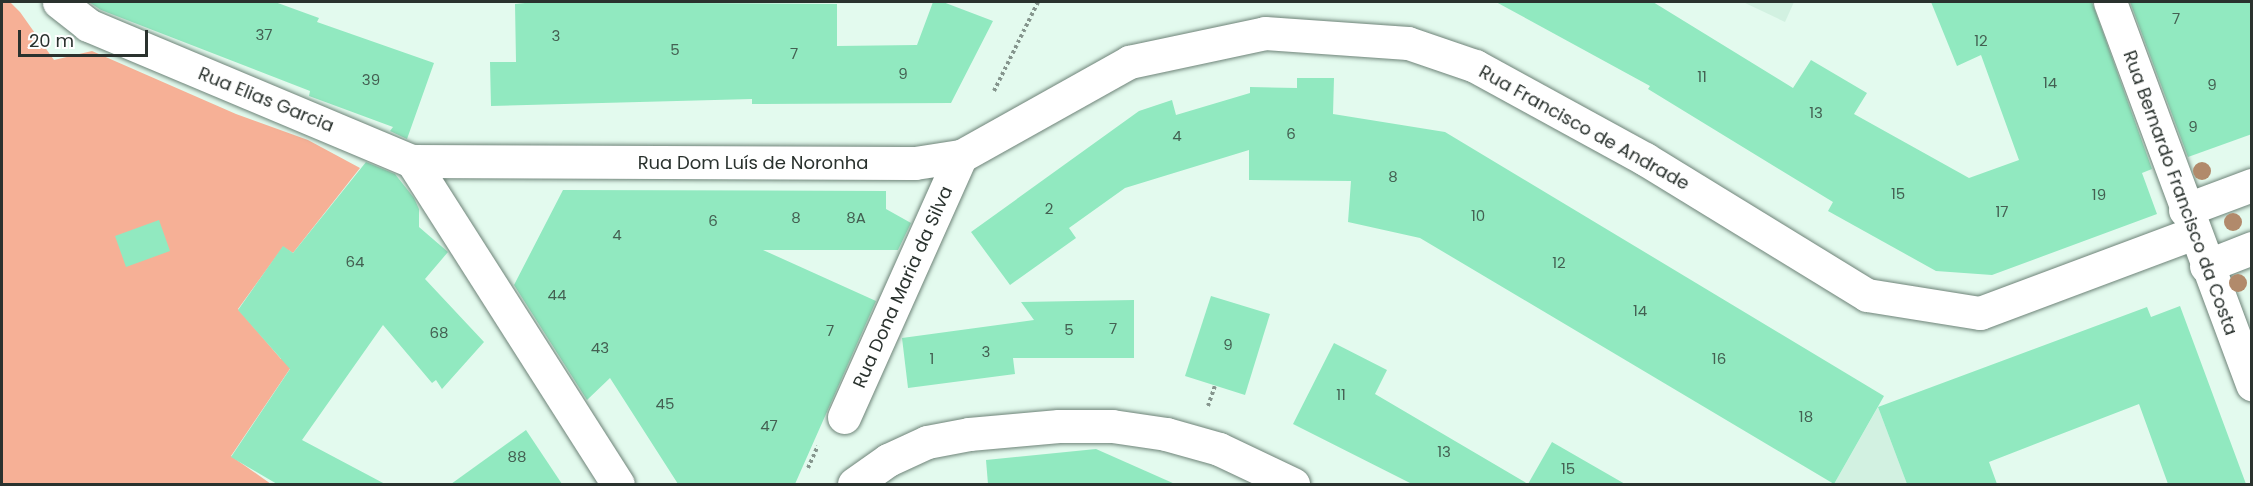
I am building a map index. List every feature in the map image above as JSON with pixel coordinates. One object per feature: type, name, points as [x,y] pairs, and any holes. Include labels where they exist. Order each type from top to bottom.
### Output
[{"type":"street","name":"Rua Elias Garcia","points":[[59,2],[93,13],[412,161],[545,162]]},
{"type":"street","name":"Rua Bernardo Francisco da Costa","points":[[2110,2],[2206,266],[2252,384]]},
{"type":"street","name":"Rua Francisco de Andrade","points":[[961,156],[1128,62],[1265,33],[1408,43],[1474,66],[1645,159],[1867,295],[1980,313],[2190,222],[2252,184]]},
{"type":"street","name":"Rua Dom Luís de Noronha","points":[[545,162],[915,163],[961,156]]},
{"type":"street","name":"Rua Dona Maria da Silva","points":[[844,417],[961,156]]},
{"type":"street","points":[[412,161],[618,484]]},
{"type":"street","points":[[2206,266],[2252,248]]},
{"type":"street","points":[[854,484],[888,460],[927,442],[969,434],[1059,426],[1112,426],[1166,434],[1219,449],[1293,484]]},
{"type":"path","points":[[989,102],[1038,2]]},
{"type":"path","points":[[808,468],[819,443]]},
{"type":"shaded area","points":[[2,2],[10,2],[20,12],[54,60],[92,51],[236,114],[308,140],[360,168],[293,253],[283,247],[238,309],[281,359],[306,345],[231,456],[271,484],[2,484]]},
{"type":"shaded area","points":[[1743,2],[1794,2],[1785,22]]},
{"type":"shaded area","points":[[1878,407],[1907,484],[1834,484]]},
{"type":"building","points":[[89,2],[275,2],[319,18],[317,22],[434,63],[407,139],[390,131],[393,127],[309,96],[310,91],[101,10]]},
{"type":"building","points":[[535,2],[837,4],[837,46],[917,45],[933,2],[943,2],[993,21],[951,103],[752,104],[752,99],[491,106],[490,62],[516,62],[515,4]]},
{"type":"building","points":[[1496,2],[1653,2],[1793,88],[1811,60],[1867,93],[1854,114],[1969,178],[2019,160],[1981,55],[1957,66],[1931,2],[2092,2],[2152,169],[2142,173],[2157,214],[1992,275],[1936,271],[1828,211],[1833,202],[1648,89],[1650,86]]},
{"type":"building","points":[[2130,2],[2252,2],[2252,134],[2188,157]]},
{"type":"building","points":[[1297,78],[1334,78],[1333,114],[1445,132],[1884,396],[1834,484],[1420,238],[1348,222],[1351,181],[1249,180],[1249,150],[1125,188],[1069,228],[1076,238],[1010,285],[971,232],[1139,111],[1172,100],[1176,115],[1250,93],[1250,87],[1297,88]]},
{"type":"building","points":[[366,162],[395,174],[414,198],[419,209],[419,227],[448,252],[425,279],[484,342],[442,389],[436,380],[432,383],[383,325],[302,440],[385,484],[277,484],[231,457],[290,369],[238,310],[283,246],[293,253]]},
{"type":"building","points":[[563,190],[886,191],[886,209],[911,223],[898,250],[763,250],[876,301],[795,484],[678,484],[610,378],[587,400],[514,285]]},
{"type":"building","points":[[159,220],[170,251],[126,267],[115,236]]},
{"type":"building","points":[[1211,296],[1270,314],[1245,395],[1185,376]]},
{"type":"building","points":[[1134,300],[1134,358],[1013,358],[1015,374],[908,388],[902,338],[1034,320],[1021,302]]},
{"type":"building","points":[[2180,306],[2246,484],[2168,484],[2139,404],[1989,462],[1997,484],[1907,484],[1878,407],[2147,307],[2151,317]]},
{"type":"building","points":[[1334,343],[1387,370],[1375,394],[1528,484],[1412,484],[1293,424]]},
{"type":"building","points":[[526,430],[562,484],[451,484]]},
{"type":"building","points":[[1552,442],[1625,484],[1528,484]]},
{"type":"building","points":[[1096,449],[1175,484],[988,484],[986,460]]}]
